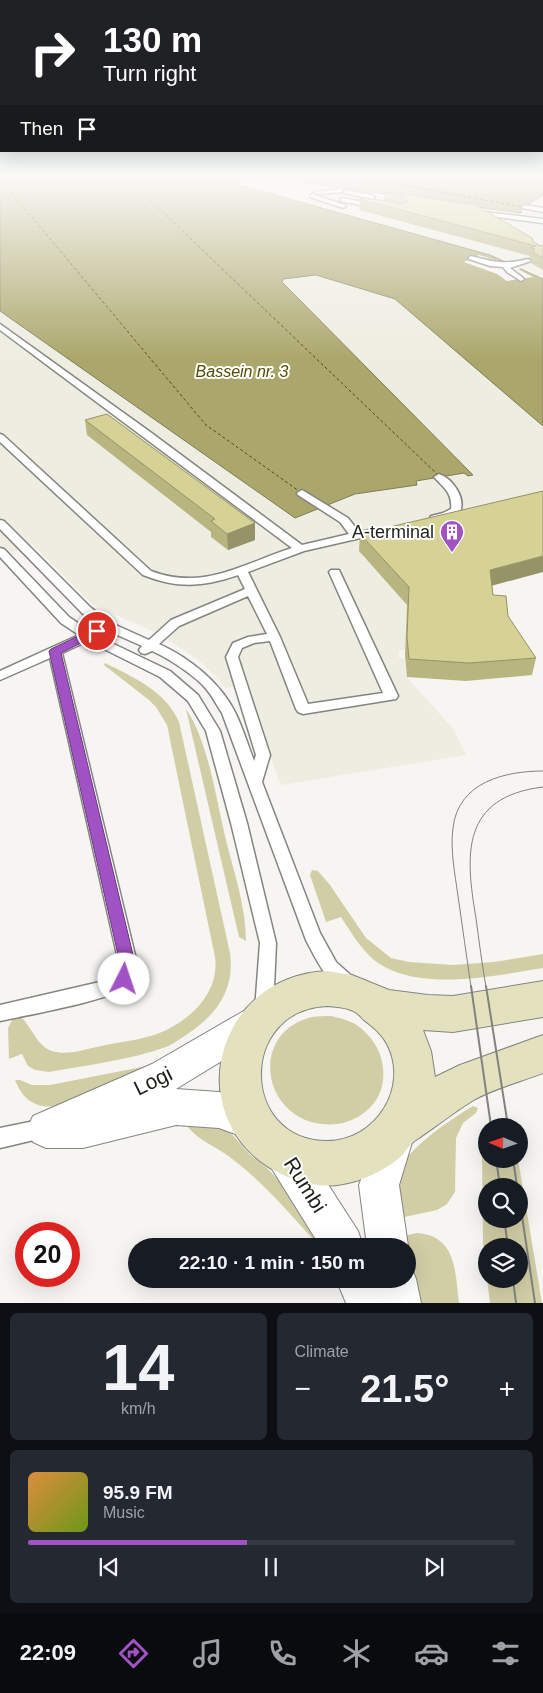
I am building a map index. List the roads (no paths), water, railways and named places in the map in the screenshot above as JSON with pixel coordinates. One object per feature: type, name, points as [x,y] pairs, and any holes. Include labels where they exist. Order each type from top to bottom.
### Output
[{"type":"street","points":[[543,999],[453,1014],[428,1013],[368,1002],[340,992],[321,990],[302,993],[284,999],[259,1018],[244,1040],[238,1059],[237,1080],[242,1101],[252,1121],[266,1137],[283,1150],[306,1159],[331,1162],[355,1159],[378,1149],[400,1128],[460,1085],[543,1054]]},
{"type":"street","points":[[368,1002],[393,1021],[406,1039],[414,1059],[416,1080],[413,1102],[400,1128],[379,1185],[386,1238]]},
{"type":"street","name":"Logi","points":[[46,1129],[166,1076],[259,1018]]},
{"type":"street","name":"Logi","points":[[46,1129],[83,1129],[176,1107],[219,1110],[252,1121]]},
{"type":"street","name":"Rumbi","points":[[283,1150],[338,1238]]},
{"type":"street","points":[[362,1288],[368,1303]]},
{"type":"street","points":[[397,1288],[400,1303]]},
{"type":"lane","points":[[471,258],[490,264],[509,265],[530,260],[516,255]]},
{"type":"lane","points":[[509,265],[506,267],[507,270],[521,279]]},
{"type":"lane","points":[[0,326],[300,549]]},
{"type":"lane","points":[[0,437],[147,573],[171,583],[206,582],[300,549],[383,530]]},
{"type":"lane","points":[[428,520],[446,516],[456,510],[458,501],[454,492],[440,477]]},
{"type":"lane","points":[[302,493],[344,520],[356,536]]},
{"type":"lane","points":[[0,523],[86,610],[105,625],[150,645],[186,666],[211,686],[229,713],[312,935],[330,967],[368,1002]]},
{"type":"lane","points":[[0,551],[65,620],[88,636],[165,674],[193,698],[213,731],[239,823],[268,943],[259,1018]]},
{"type":"lane","points":[[241,570],[274,637],[303,709],[391,696],[335,572]]},
{"type":"lane","points":[[136,659],[174,623],[252,590]]},
{"type":"lane","points":[[0,676],[88,636],[105,625]]},
{"type":"lane","points":[[255,782],[263,755],[232,657],[237,646],[252,640],[274,637]]},
{"type":"lane","points":[[0,1013],[108,988],[124,979],[126,959],[55,651]]},
{"type":"lane","name":"Logi","points":[[0,1138],[46,1129]]},
{"type":"water","name":"Bassein nr. 3","points":[[0,238],[428,238],[490,255],[543,279],[543,426],[395,299],[316,275],[283,279],[282,282],[473,475],[468,476],[464,473],[416,481],[417,485],[355,494],[295,518],[0,311]]},
{"type":"tram line","points":[[471,987],[452,853],[452,836],[457,812],[464,800],[486,782],[514,773],[543,771]]},
{"type":"tram line","points":[[486,987],[470,872],[471,851],[475,832],[483,816],[496,803],[516,793],[543,787]]},
{"type":"tram line","points":[[471,986],[490,1118]]},
{"type":"tram line","points":[[486,986],[507,1118]]},
{"type":"tram line","points":[[497,1168],[499,1178]]},
{"type":"tram line","points":[[514,1168],[516,1178]]},
{"type":"tram line","points":[[505,1228],[507,1238]]},
{"type":"tram line","points":[[524,1228],[535,1303]]},
{"type":"tram line","points":[[514,1288],[516,1303]]},
{"type":"place","name":"A-terminal","points":[[452,553]]}]
